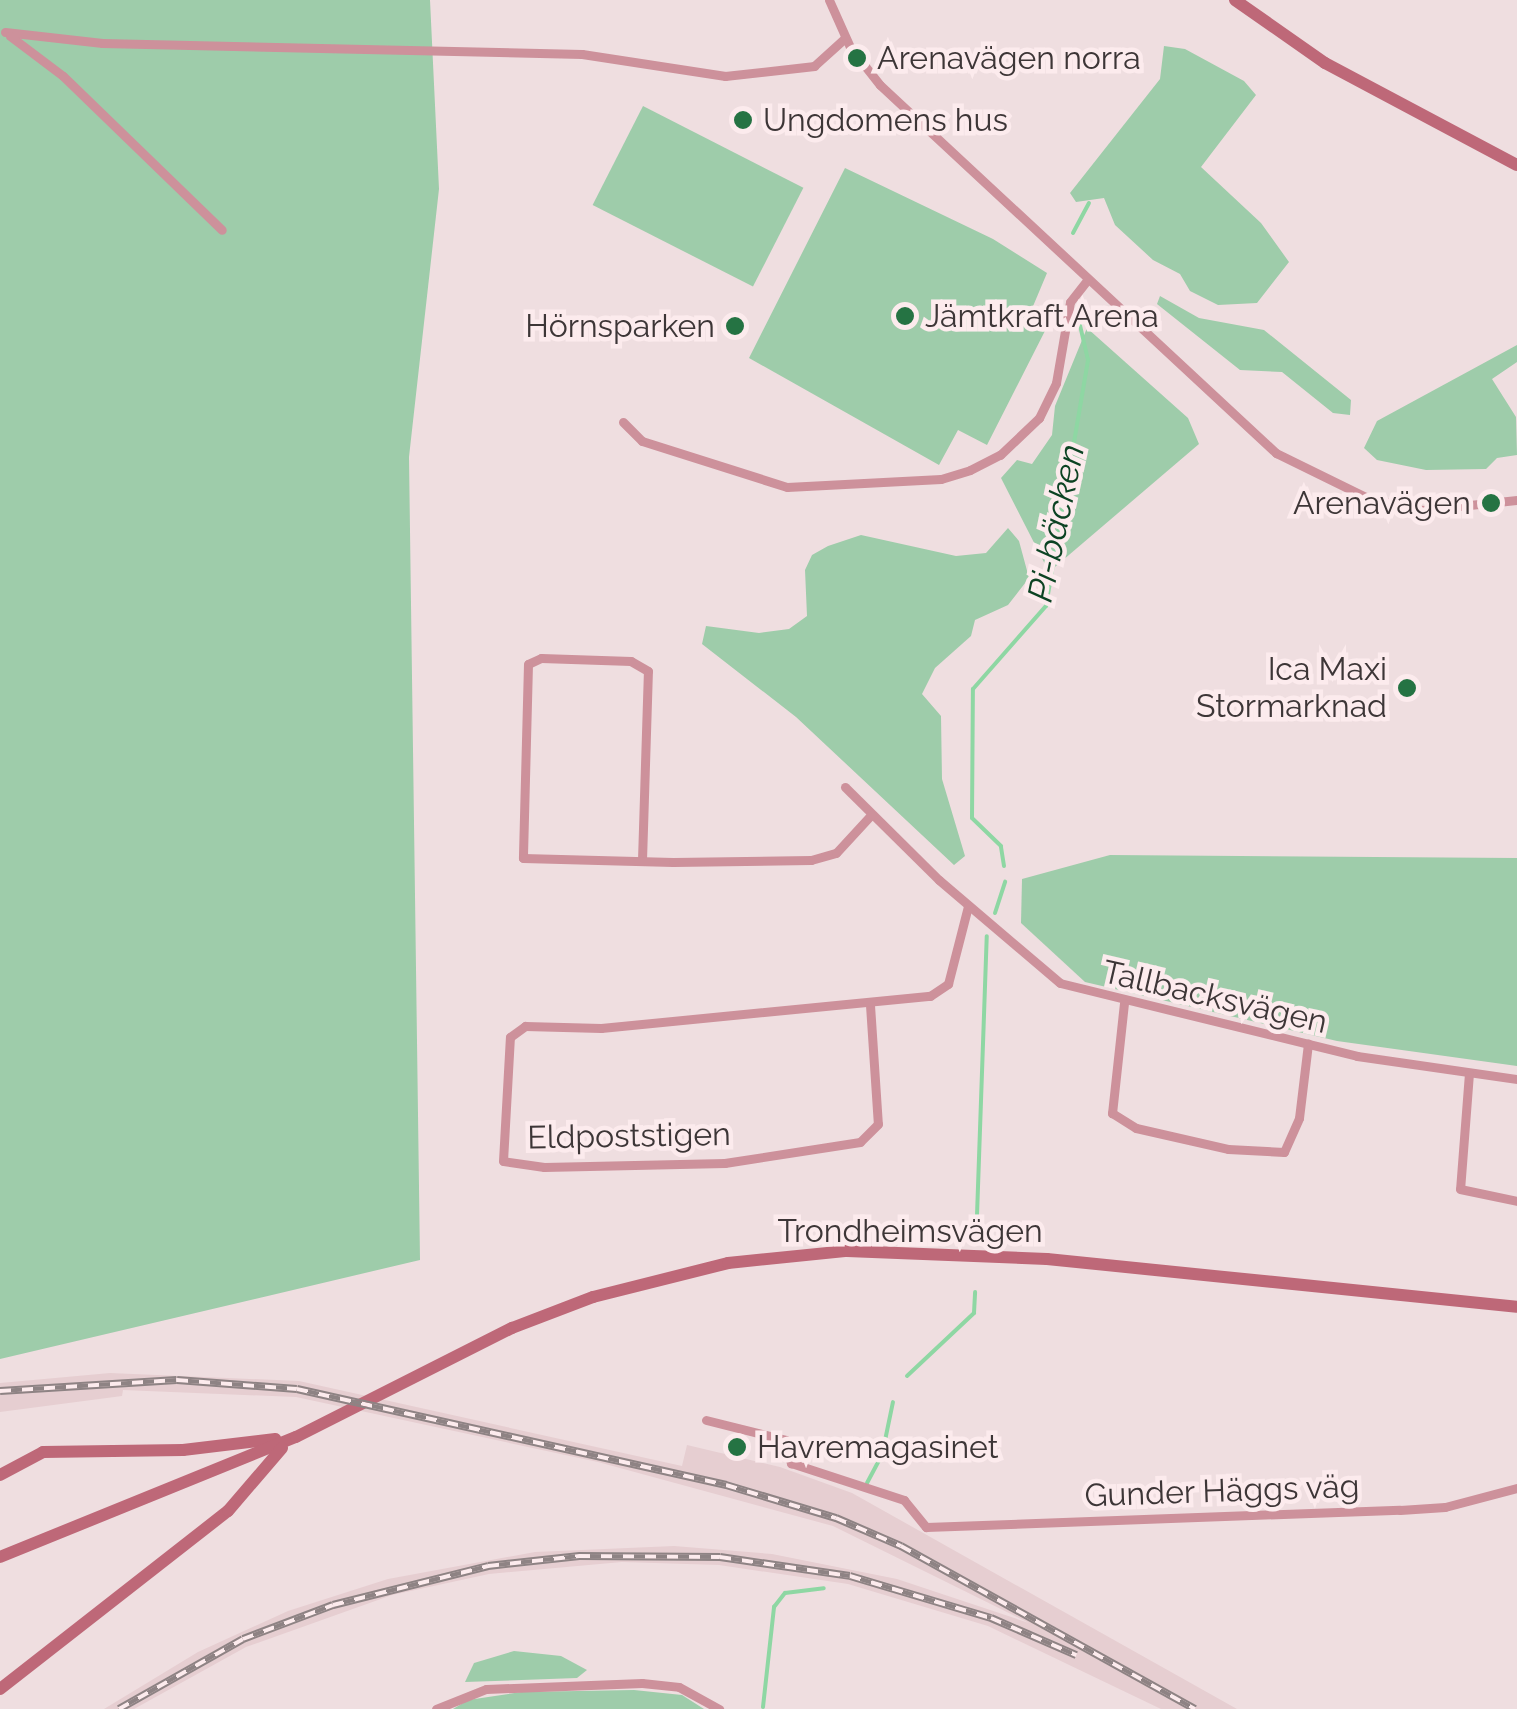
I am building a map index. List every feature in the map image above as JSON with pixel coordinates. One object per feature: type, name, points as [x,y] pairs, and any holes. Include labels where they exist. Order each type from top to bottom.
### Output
[{"type":"main road","points":[[1235,0],[1325,63],[1517,165]]},
{"type":"main road","name":"Trondheimsvägen","points":[[0,1557],[302,1434],[496,1335],[594,1297],[714,1266],[804,1253],[1093,1262],[1517,1307]]},
{"type":"main road","points":[[0,1475],[44,1452],[202,1449],[302,1434]]},
{"type":"main road","points":[[0,1689],[228,1510],[268,1458],[302,1434]]},
{"type":"street","points":[[828,0],[845,38],[880,84],[1240,425],[1314,476],[1422,510],[1517,500]]},
{"type":"street","points":[[2,30],[102,44],[582,54],[725,76],[814,66],[845,38]]},
{"type":"street","points":[[2,30],[63,76],[222,230]]},
{"type":"street","points":[[623,422],[642,441],[787,486],[941,479],[1000,455],[1038,418],[1056,383],[1070,302],[1088,279]]},
{"type":"street","points":[[642,860],[648,670],[631,661],[541,658],[528,664],[523,858],[642,860],[811,860],[836,853],[871,815]]},
{"type":"street","name":"Tallbacksvägen","points":[[845,787],[965,911],[1060,983],[1124,1002],[1308,1044],[1517,1079]]},
{"type":"street","name":"Eldpoststigen","points":[[870,1006],[878,1124],[860,1142],[724,1163],[544,1167],[503,1161],[510,1037],[525,1026],[601,1028],[870,1006],[930,996],[948,984],[965,911]]},
{"type":"street","points":[[1124,1002],[1112,1113],[1136,1128],[1228,1149],[1284,1152],[1300,1118],[1308,1044]]},
{"type":"street","points":[[1470,1073],[1460,1189],[1517,1201]]},
{"type":"street","name":"Gunder Häggs väg","points":[[706,1420],[786,1440],[790,1463],[904,1500],[926,1528],[1400,1510],[1445,1506],[1517,1488]]},
{"type":"street","points":[[436,1709],[486,1690],[642,1683],[679,1687],[719,1709]]},
{"type":"shaded area","points":[[110,1373],[299,1381],[682,1466],[687,1445],[780,1467],[852,1493],[1237,1709],[1161,1709],[988,1626],[848,1584],[719,1565],[622,1562],[489,1574],[392,1595],[246,1647],[134,1709],[104,1709],[198,1652],[288,1611],[388,1579],[535,1552],[674,1546],[772,1554],[897,1579],[1029,1623],[833,1526],[598,1462],[296,1397],[123,1390],[122,1396],[0,1412],[0,1383]]},
{"type":"green space","points":[[0,0],[430,0],[439,189],[409,457],[420,1260],[0,1359]]},
{"type":"green space","points":[[1164,46],[1185,49],[1244,81],[1256,95],[1201,167],[1261,223],[1289,262],[1257,303],[1218,305],[1190,291],[1180,274],[1153,260],[1115,225],[1104,198],[1076,202],[1070,193],[1160,79]]},
{"type":"green space","points":[[643,106],[803,188],[753,287],[593,205]]},
{"type":"green space","name":"Jämtkraft Arena","points":[[845,168],[993,239],[1047,273],[1031,311],[1050,321],[987,445],[958,430],[939,465],[749,358]]},
{"type":"green space","points":[[1160,296],[1199,318],[1264,330],[1351,400],[1350,415],[1333,413],[1282,372],[1240,370],[1157,304]]},
{"type":"green space","points":[[1087,328],[1188,418],[1199,444],[1049,572],[1001,478],[1017,460],[1032,464],[1052,435],[1055,406]]},
{"type":"green space","points":[[1517,345],[1517,362],[1492,379],[1516,417],[1517,455],[1497,458],[1486,469],[1426,470],[1377,460],[1364,448],[1377,421]]},
{"type":"green space","points":[[1008,528],[1019,541],[1029,578],[1008,605],[975,620],[971,636],[935,668],[922,694],[941,716],[942,779],[965,856],[954,865],[796,717],[702,644],[706,626],[759,633],[789,629],[807,616],[805,570],[812,555],[828,546],[861,535],[956,556],[986,553]]},
{"type":"green space","points":[[1110,855],[1517,858],[1517,1066],[1337,1041],[1085,982],[1021,923],[1022,879]]},
{"type":"green space","points":[[514,1651],[561,1656],[587,1670],[577,1678],[465,1682],[474,1663]]},
{"type":"green space","points":[[634,1690],[682,1695],[704,1709],[453,1709],[468,1700],[521,1692]]},
{"type":"waterway","name":"Pi-bäcken","points":[[1073,233],[1089,203]]},
{"type":"waterway","name":"Pi-bäcken","points":[[1004,866],[1001,846],[972,818],[973,689],[1046,606],[1088,360],[1080,326]]},
{"type":"waterway","name":"Pi-bäcken","points":[[995,913],[1005,882]]},
{"type":"waterway","name":"Pi-bäcken","points":[[976,1244],[987,936]]},
{"type":"waterway","name":"Pi-bäcken","points":[[907,1376],[974,1313],[975,1292]]},
{"type":"waterway","name":"Pi-bäcken","points":[[867,1483],[882,1455],[893,1402]]},
{"type":"waterway","name":"Pi-bäcken","points":[[763,1707],[774,1607],[785,1593],[824,1588]]},
{"type":"railway","points":[[0,1391],[177,1380],[297,1389],[726,1485],[836,1518],[901,1546],[1195,1709]]},
{"type":"railway","points":[[119,1709],[243,1639],[333,1605],[488,1566],[579,1556],[720,1557],[850,1576],[991,1618],[1076,1655]]},
{"type":"place","name":"Arenavägen norra","points":[[857,58]]},
{"type":"place","name":"Ungdomens hus","points":[[743,120]]},
{"type":"place","name":"Jämtkraft Arena","points":[[905,316]]},
{"type":"place","name":"Hörnsparken","points":[[735,326]]},
{"type":"place","name":"Arenavägen","points":[[1491,503]]},
{"type":"place","name":"Ica Maxi Stormarknad","points":[[1407,688]]},
{"type":"place","name":"Havremagasinet","points":[[737,1447]]}]
